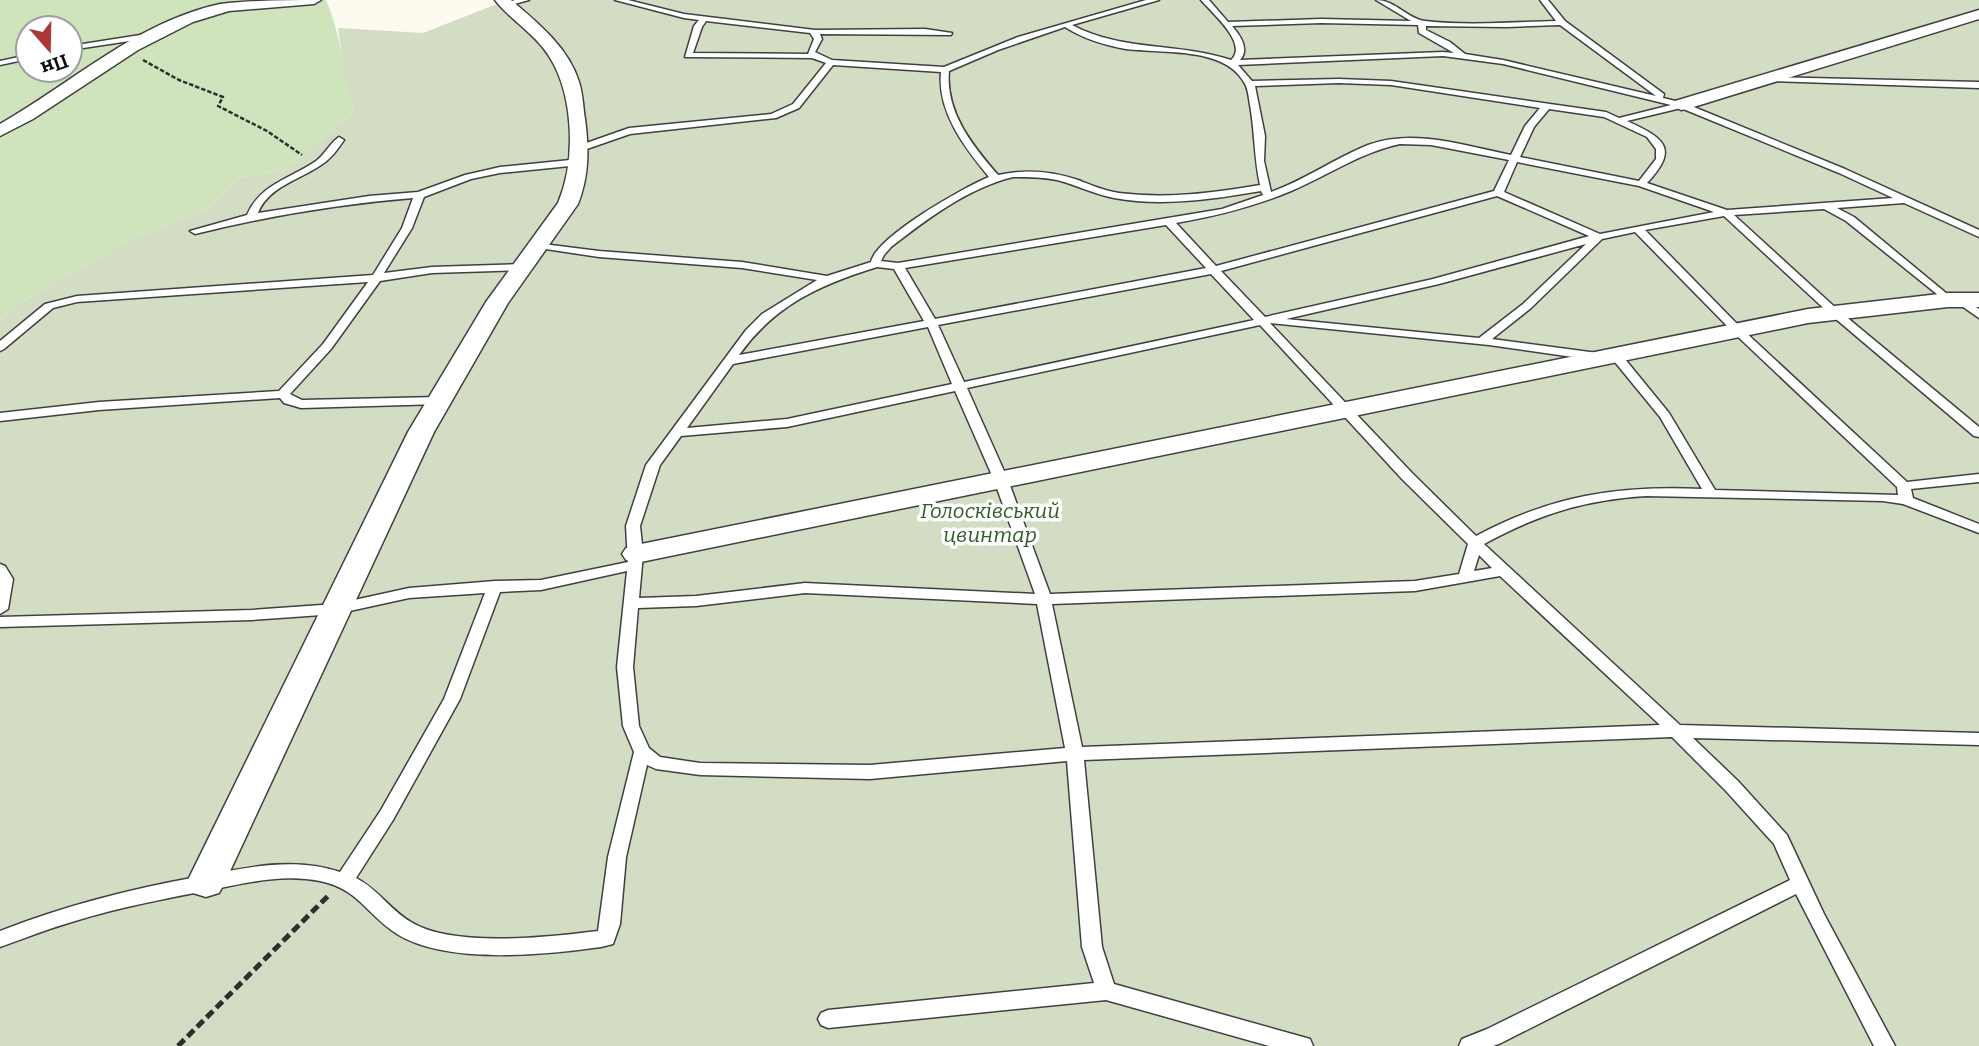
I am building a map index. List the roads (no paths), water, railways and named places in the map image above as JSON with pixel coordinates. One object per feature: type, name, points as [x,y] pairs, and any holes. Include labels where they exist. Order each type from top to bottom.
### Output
[{"type":"street","points":[[0,131],[28,116],[118,54],[197,16],[221,9],[314,0]]},
{"type":"street","points":[[206,883],[438,401],[498,302],[568,204],[576,186],[580,155],[570,79],[552,47],[511,1]]},
{"type":"street","points":[[1674,103],[1772,79],[1979,14]]},
{"type":"street","points":[[636,560],[1001,480],[1834,312],[1967,304]]},
{"type":"lane","points":[[619,0],[672,14],[814,32],[912,30],[948,33]]},
{"type":"lane","points":[[704,19],[698,26],[688,55],[813,56],[831,62],[945,71],[1000,47],[1155,0]]},
{"type":"lane","points":[[1205,0],[1236,36],[1241,50],[1240,56],[1232,62]]},
{"type":"lane","points":[[1380,0],[1422,24]]},
{"type":"lane","points":[[1544,0],[1562,23],[1674,103]]},
{"type":"lane","points":[[1225,24],[1321,21],[1422,24],[1562,23]]},
{"type":"lane","points":[[1422,24],[1422,31],[1461,55]]},
{"type":"lane","points":[[1068,26],[1081,35],[1108,44],[1211,56],[1232,62],[1461,55],[1503,62],[1674,103],[1906,200],[1979,234]]},
{"type":"lane","points":[[813,56],[811,51],[818,39],[814,32]]},
{"type":"lane","points":[[84,46],[154,35]]},
{"type":"lane","points":[[195,231],[251,217],[369,199],[419,195],[483,173],[580,155],[629,131],[773,116],[802,100],[831,62]]},
{"type":"lane","points":[[1232,62],[1250,85],[1260,136],[1259,161],[1263,195]]},
{"type":"lane","points":[[945,71],[944,87],[951,111],[973,152],[995,178]]},
{"type":"lane","points":[[1772,79],[1979,85]]},
{"type":"lane","points":[[1250,85],[1339,81],[1391,83],[1545,108],[1589,111],[1621,120],[1650,135],[1661,149],[1661,159],[1641,184]]},
{"type":"lane","points":[[1621,120],[1674,103]]},
{"type":"lane","points":[[1498,193],[1506,179],[1512,158],[1545,108]]},
{"type":"lane","points":[[251,217],[255,206],[274,189],[323,162],[339,140]]},
{"type":"lane","points":[[1979,433],[1834,312],[1726,213],[1641,184],[1431,142],[1400,141],[1372,147],[1224,212],[898,266],[876,264],[828,279],[766,316],[728,361],[692,410],[680,432],[653,466],[633,526],[636,560],[625,689],[631,726],[642,752],[656,763],[676,768],[870,772],[1075,754],[1676,731],[1979,739]]},
{"type":"lane","points":[[876,264],[876,256],[897,238],[975,184],[995,178],[1035,173],[1066,179],[1111,194],[1138,197],[1239,191],[1263,195]]},
{"type":"lane","points":[[1239,191],[1263,195]]},
{"type":"lane","points":[[728,361],[1214,270],[1498,193],[1599,237]]},
{"type":"lane","points":[[0,417],[99,406],[283,394],[318,358],[352,314],[420,203],[419,195]]},
{"type":"lane","points":[[680,432],[788,423],[1435,282],[1637,228],[1726,213],[1906,200]]},
{"type":"lane","points":[[1826,206],[1850,219],[1967,304]]},
{"type":"lane","points":[[1169,222],[1345,410],[1475,543],[1676,731],[1732,786],[1781,840],[1816,918],[1885,1046]]},
{"type":"lane","points":[[1637,228],[1738,331],[1904,486],[1906,500]]},
{"type":"lane","points":[[1481,342],[1527,306],[1599,237]]},
{"type":"lane","points":[[539,245],[598,254],[742,265],[828,279]]},
{"type":"lane","points":[[898,266],[933,324],[1001,480],[1044,599],[1075,754],[1092,947],[1106,991]]},
{"type":"lane","points":[[0,347],[36,315],[63,302],[294,282],[375,278],[432,270],[524,267]]},
{"type":"lane","points":[[1264,321],[1611,357],[1665,416],[1711,494]]},
{"type":"lane","points":[[283,394],[288,400],[301,404],[438,401]]},
{"type":"lane","points":[[1904,486],[1979,478]]},
{"type":"lane","points":[[1465,578],[1475,543],[1514,520],[1567,502],[1624,492],[1883,497],[1906,500],[1979,528]]},
{"type":"lane","points":[[0,622],[238,616],[336,609],[410,593],[541,585],[636,560]]},
{"type":"lane","points":[[0,569],[6,579],[0,609]]},
{"type":"lane","points":[[631,603],[696,601],[805,588],[1044,599],[1415,586],[1503,571]]},
{"type":"lane","points":[[344,882],[387,816],[453,699],[495,586]]},
{"type":"lane","points":[[0,939],[34,925],[124,898],[282,870],[321,874],[344,882],[363,891],[406,929],[432,939],[470,945],[525,945],[606,938],[617,857],[642,752]]},
{"type":"lane","points":[[1469,1046],[1801,883]]},
{"type":"lane","points":[[0,929],[34,925]]},
{"type":"lane","points":[[828,1019],[1106,991],[1303,1046]]},
{"type":"park label","name":"Голосківський цвинтар","points":[[990,523]]}]
